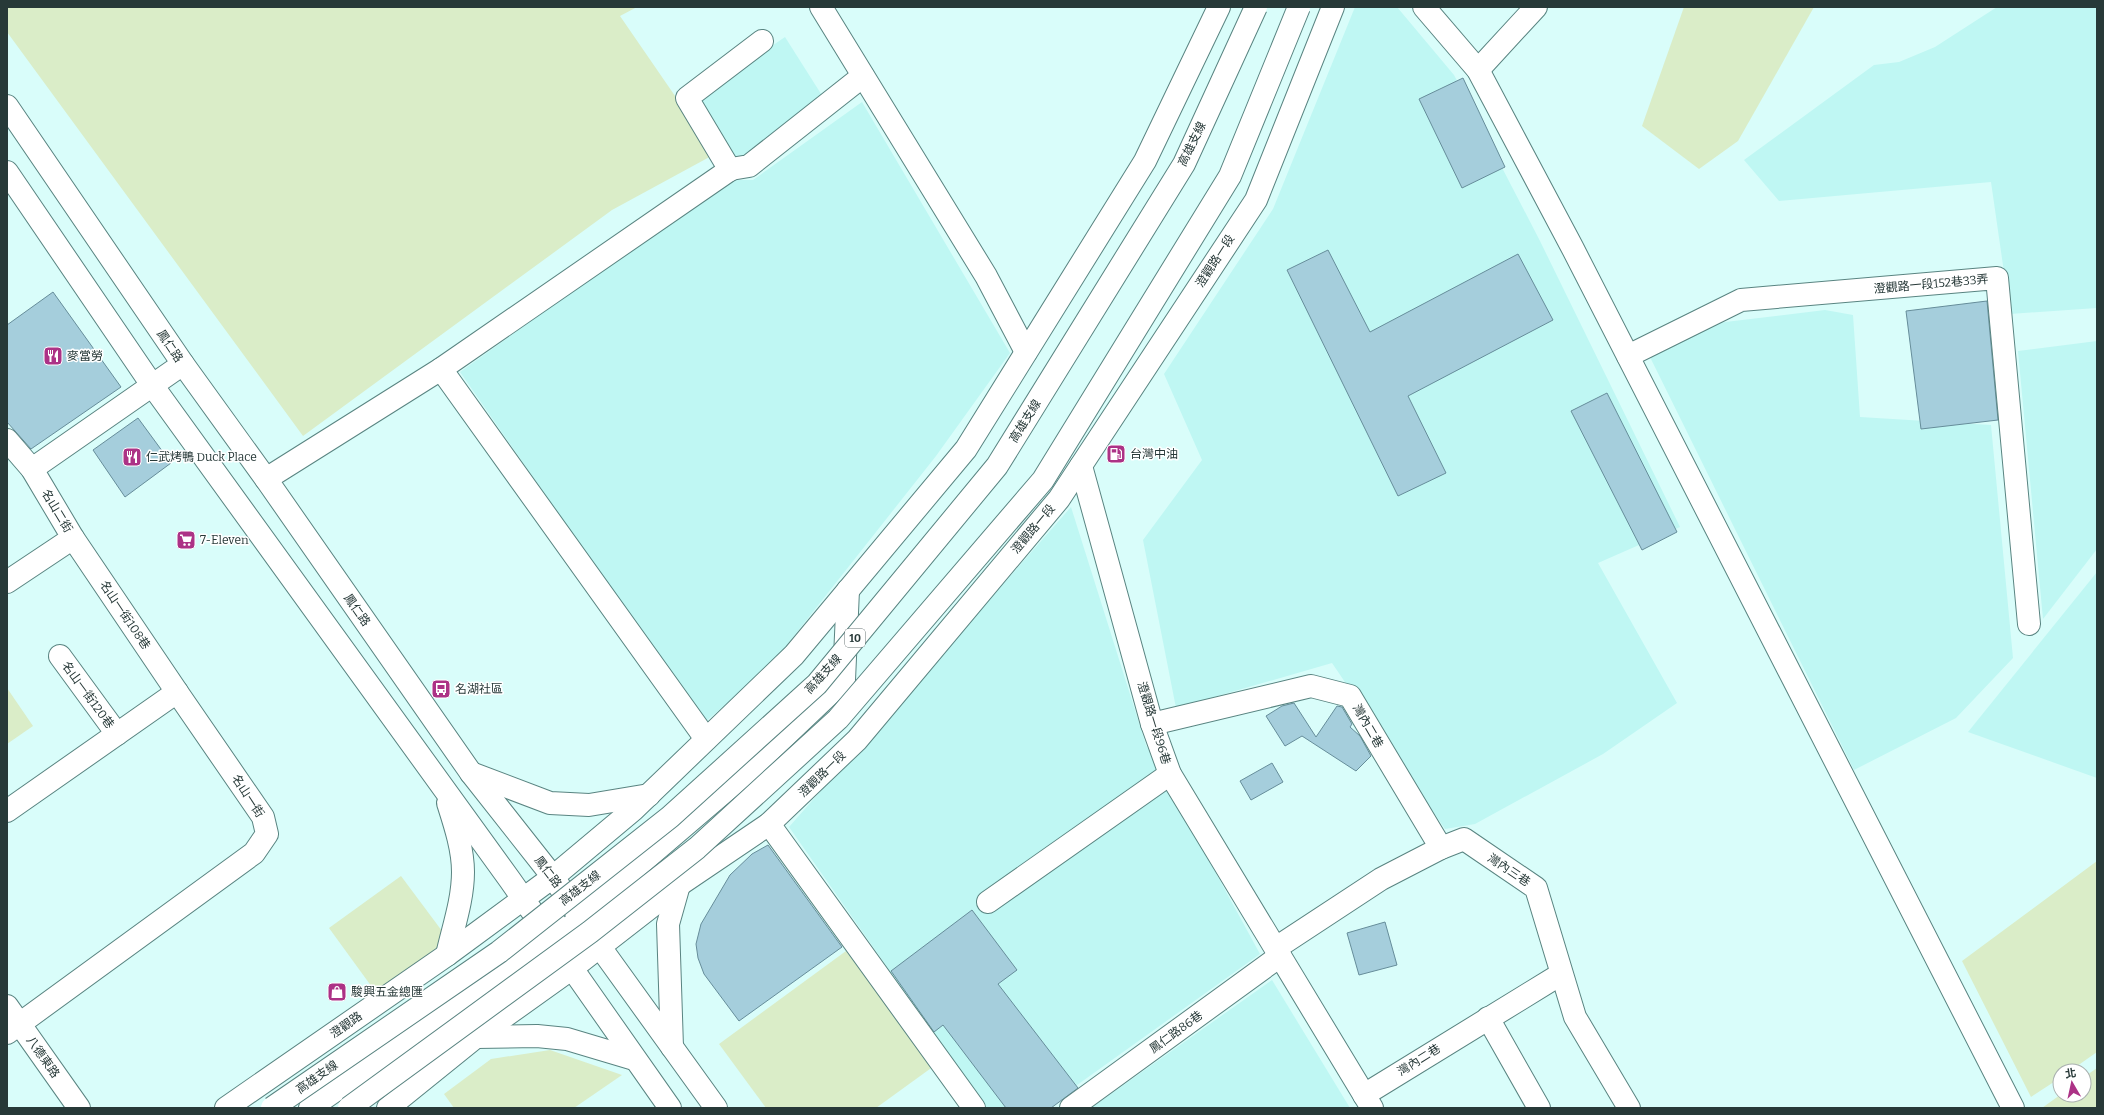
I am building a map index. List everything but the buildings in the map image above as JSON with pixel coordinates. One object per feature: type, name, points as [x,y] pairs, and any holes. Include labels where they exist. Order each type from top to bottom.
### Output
[{"type":"main road","points":[[822,7],[986,276],[1026,352]]},
{"type":"main road","points":[[524,899],[553,877],[649,795],[794,654],[966,449],[1145,161],[1219,7]]},
{"type":"main road","name":"高雄支線","points":[[272,1108],[499,952],[670,817],[817,684],[997,466],[1184,164],[1256,7]]},
{"type":"main road","points":[[349,1108],[590,932],[697,848],[843,713],[1043,480],[1230,176],[1299,7]]},
{"type":"main road","name":"澄觀路一段","points":[[600,947],[679,885],[769,824],[857,740],[1059,499],[1256,200],[1333,7]]},
{"type":"main road","points":[[1424,7],[1478,70],[1628,356],[2014,1108]]},
{"type":"main road","points":[[1478,70],[1536,7]]},
{"type":"main road","points":[[730,170],[687,98],[762,41]]},
{"type":"main road","points":[[266,479],[441,369],[730,170],[749,166],[863,76]]},
{"type":"main road","name":"鳳仁路","points":[[7,106],[183,364],[266,479],[471,773],[553,877],[600,947],[716,1108]]},
{"type":"main road","points":[[7,172],[152,385],[524,899],[571,969],[670,1108]]},
{"type":"main road","name":"澄觀路一段152巷33弄","points":[[1628,356],[1741,300],[1997,278],[2029,624]]},
{"type":"main road","points":[[32,469],[183,364]]},
{"type":"main road","points":[[441,369],[706,739]]},
{"type":"main road","name":"名山二街","points":[[7,440],[32,469],[73,538],[7,582]]},
{"type":"main road","name":"澄觀路一段96巷","points":[[1081,466],[1152,724],[1170,774],[1278,952]]},
{"type":"main road","name":"名山一街108巷","points":[[73,538],[177,692]]},
{"type":"main road","points":[[310,1108],[421,1031],[554,943],[575,910],[744,775],[844,680],[848,590]]},
{"type":"main road","name":"名山一街120巷","points":[[60,656],[117,734]]},
{"type":"main road","name":"灣內二巷","points":[[1152,724],[1311,686],[1350,696],[1441,848]]},
{"type":"main road","points":[[7,811],[177,692]]},
{"type":"main road","name":"名山一街","points":[[13,1029],[254,852],[267,834],[263,817],[177,692]]},
{"type":"main road","points":[[471,773],[550,803],[589,806],[649,795]]},
{"type":"main road","points":[[988,902],[1170,774]]},
{"type":"main road","points":[[443,786],[458,838],[463,872],[458,908],[447,955]]},
{"type":"main road","points":[[769,824],[974,1108]]},
{"type":"main road","name":"灣內三巷","points":[[1278,952],[1381,878],[1441,848],[1464,839],[1536,888],[1575,1018],[1629,1108]]},
{"type":"main road","points":[[672,1047],[668,924],[679,885]]},
{"type":"main road","name":"澄觀路","points":[[226,1108],[447,955],[524,899]]},
{"type":"main road","points":[[388,1108],[476,1037],[600,947]]},
{"type":"main road","points":[[1278,952],[1368,1101]]},
{"type":"main road","name":"鳳仁路86巷","points":[[1071,1108],[1278,952]]},
{"type":"main road","name":"灣內二巷","points":[[1368,1101],[1488,1018],[1561,974]]},
{"type":"main road","name":"八德東路","points":[[7,1006],[13,1029],[78,1108]]},
{"type":"main road","points":[[1488,1018],[1539,1108]]},
{"type":"main road","points":[[476,1037],[536,1036],[567,1039],[634,1058]]},
{"type":"shaded area","points":[[1355,7],[1397,7],[1454,75],[1540,241],[1680,527],[1598,563],[1677,703],[1603,754],[1475,824],[1445,829],[1332,663],[1176,708],[1143,540],[1202,460],[1164,374],[1273,209]]},
{"type":"shaded area","points":[[1997,7],[2097,7],[2097,308],[2010,314],[1991,182],[1779,201],[1744,160],[1874,65],[1899,62],[1935,47]]},
{"type":"shaded area","points":[[785,37],[823,97],[734,163],[696,98]]},
{"type":"shaded area","points":[[862,102],[1010,353],[936,456],[771,665],[704,723],[460,372],[728,180],[753,180]]},
{"type":"shaded area","points":[[1825,310],[1853,315],[1860,417],[1991,425],[2013,658],[1956,718],[1854,770],[1648,353],[1717,323]]},
{"type":"shaded area","points":[[2097,341],[2097,549],[2043,619],[2018,351]]},
{"type":"shaded area","points":[[1071,507],[1146,745],[1260,954],[1045,1108],[986,1108],[789,827]]},
{"type":"shaded area","points":[[2097,572],[2097,778],[1968,732]]},
{"type":"shaded area","points":[[1272,980],[1350,1108],[1091,1108]]},
{"type":"green space","points":[[7,7],[637,7],[620,16],[715,154],[612,210],[303,436],[7,32]]},
{"type":"green space","points":[[1684,7],[1814,7],[1738,141],[1699,169],[1642,126]]},
{"type":"green space","points":[[7,688],[33,726],[7,744]]},
{"type":"green space","points":[[2097,861],[2097,1052],[2081,1063],[2052,1063],[2052,1083],[2031,1097],[1962,961]]},
{"type":"green space","points":[[401,876],[442,931],[441,948],[377,994],[329,928]]},
{"type":"green space","points":[[846,951],[934,1066],[876,1108],[766,1108],[719,1044]]},
{"type":"green space","points":[[550,1050],[622,1075],[574,1108],[454,1108],[444,1094],[491,1059]]},
{"type":"green space","points":[[2097,1068],[2097,1108],[2042,1108],[2052,1101],[2052,1103],[2092,1103],[2092,1071]]},
{"type":"place","name":"麥當勞","points":[[53,356]]},
{"type":"place","name":"台灣中油","points":[[1116,454]]},
{"type":"place","name":"仁武烤鴨 Duck Place","points":[[132,457]]},
{"type":"place","name":"7-Eleven","points":[[186,540]]},
{"type":"place","name":"名湖社區","points":[[441,689]]},
{"type":"place","name":"駿興五金總匯","points":[[337,992]]}]
